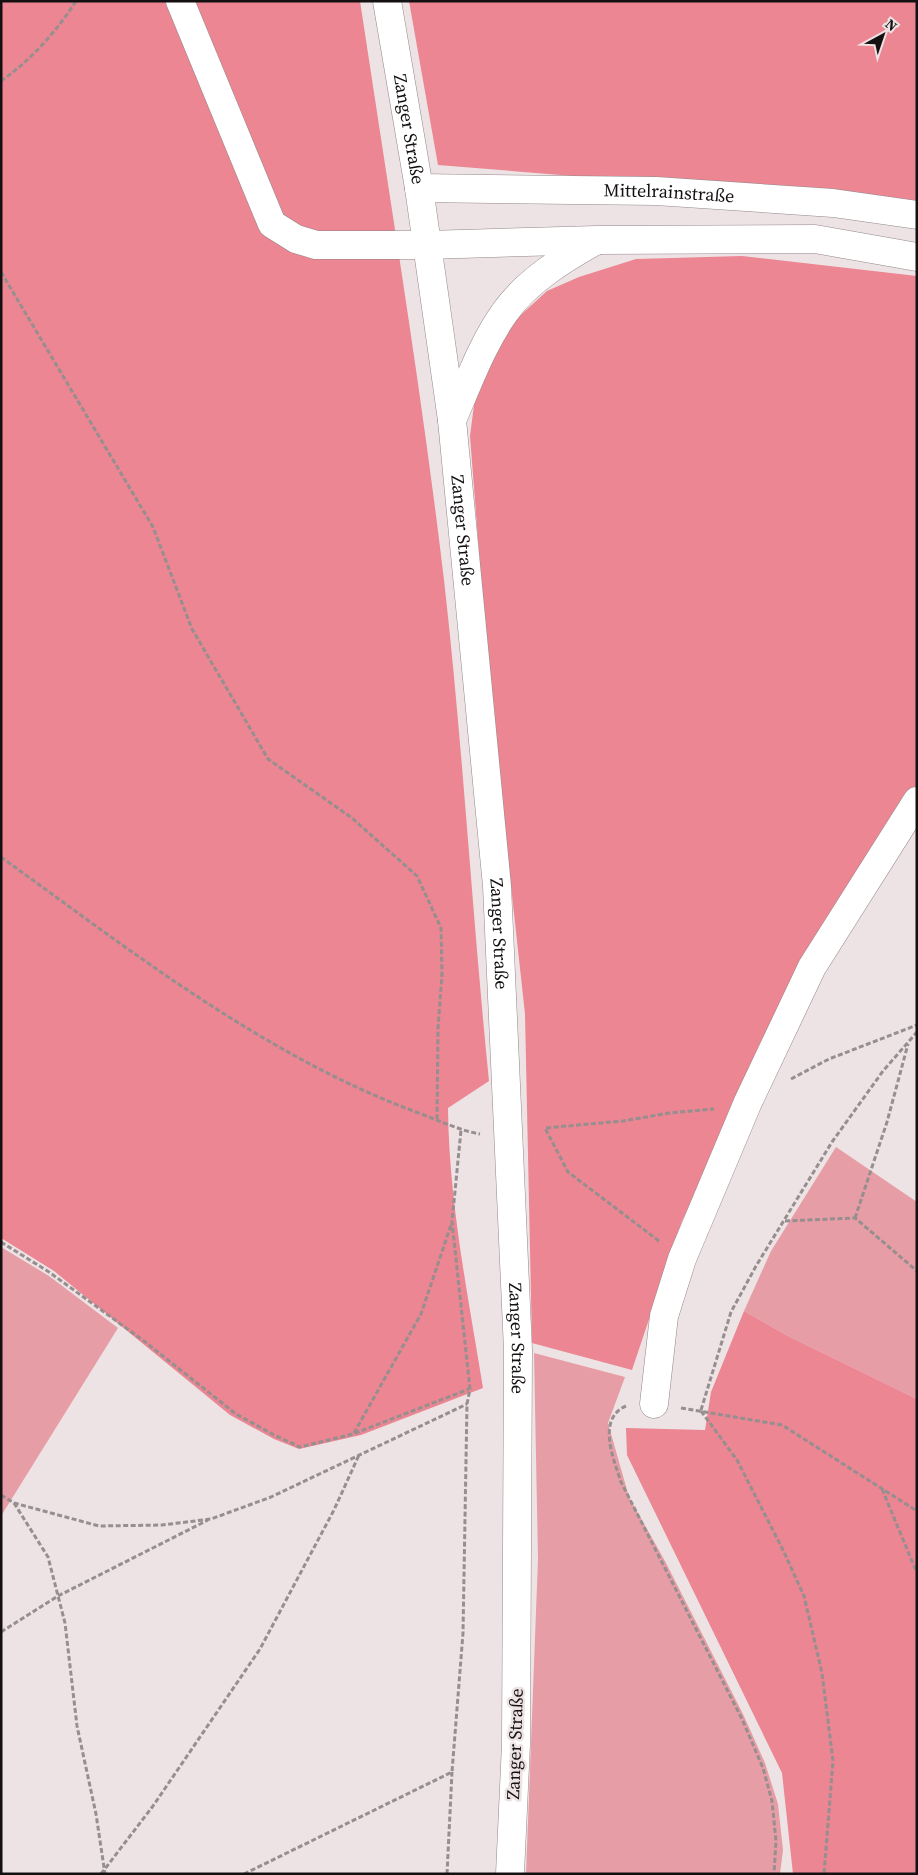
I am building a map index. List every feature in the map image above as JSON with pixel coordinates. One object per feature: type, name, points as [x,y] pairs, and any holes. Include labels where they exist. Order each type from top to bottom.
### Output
[{"type":"street","points":[[180,1],[272,224],[296,239],[316,246],[597,240],[815,239],[917,256]]},
{"type":"street","name":"Zanger Straße","points":[[387,1],[419,188],[452,420],[497,886],[518,1350],[516,1744],[510,1874]]},
{"type":"street","name":"Mittelrainstraße","points":[[419,188],[656,191],[833,203],[917,215]]},
{"type":"street","points":[[452,420],[487,344],[505,311],[538,278],[597,240]]},
{"type":"street","points":[[654,1404],[664,1316],[682,1258],[748,1102],[812,967],[917,801]]},
{"type":"path","points":[[1,81],[20,68],[68,13],[76,1]]},
{"type":"path","points":[[1,272],[153,527],[192,629],[268,759],[352,818],[417,876],[441,928],[442,974],[438,1028],[437,1119]]},
{"type":"path","points":[[1,857],[183,985],[271,1044],[346,1083],[461,1130],[483,1135]]},
{"type":"path","points":[[701,1410],[731,1312],[756,1266],[832,1142],[883,1071],[917,1032]]},
{"type":"path","points":[[856,1218],[887,1122],[908,1042]]},
{"type":"path","points":[[545,1128],[568,1172],[682,1258]]},
{"type":"path","points":[[448,1874],[452,1772],[464,1633],[467,1404],[470,1389],[452,1222],[461,1130]]},
{"type":"path","points":[[785,1221],[856,1218],[917,1271]]},
{"type":"path","points":[[353,1434],[421,1314],[452,1222]]},
{"type":"path","points":[[1,1242],[50,1272],[129,1329],[236,1414],[300,1447],[353,1434],[470,1389]]},
{"type":"path","points":[[654,1404],[632,1403],[620,1409],[610,1424],[610,1448],[621,1482],[742,1719],[763,1768],[772,1801],[776,1841],[774,1874]]},
{"type":"path","points":[[1,1632],[58,1596],[211,1518],[271,1497],[467,1404]]},
{"type":"path","points":[[701,1410],[782,1425],[917,1511]]},
{"type":"path","points":[[701,1410],[737,1460],[784,1550],[804,1596],[822,1673],[833,1761],[824,1874]]},
{"type":"path","points":[[101,1874],[153,1806],[260,1649],[330,1519],[360,1455]]},
{"type":"path","points":[[882,1488],[917,1573]]},
{"type":"path","points":[[1,1495],[14,1503],[99,1526],[162,1525],[211,1518]]},
{"type":"path","points":[[14,1503],[48,1557],[65,1623],[77,1726],[105,1874]]},
{"type":"path","points":[[244,1874],[452,1772]]},
{"type":"shaded area","points":[[1,1],[360,1],[415,362],[444,580],[457,705],[489,1081],[448,1108],[449,1143],[456,1214],[483,1388],[361,1435],[299,1449],[274,1439],[230,1415],[54,1271],[1,1238]]},
{"type":"shaded area","points":[[409,1],[917,1],[917,204],[438,165]]},
{"type":"shaded area","points":[[742,256],[917,276],[917,796],[746,1091],[682,1221],[632,1370],[532,1343],[525,1014],[490,694],[470,436],[477,382],[513,322],[547,291],[579,277],[636,259]]},
{"type":"shaded area","points":[[836,1147],[917,1202],[917,1399],[788,1336],[744,1311],[771,1251]]},
{"type":"shaded area","points":[[1,1247],[49,1276],[118,1328],[1,1516]]},
{"type":"shaded area","points":[[744,1311],[788,1336],[917,1399],[917,1874],[793,1874],[782,1773],[627,1455],[626,1428],[705,1430],[711,1392]]},
{"type":"shaded area","points":[[534,1353],[625,1377],[608,1423],[629,1497],[665,1561],[743,1714],[765,1763],[778,1804],[783,1850],[780,1874],[526,1874],[538,1559]]}]
